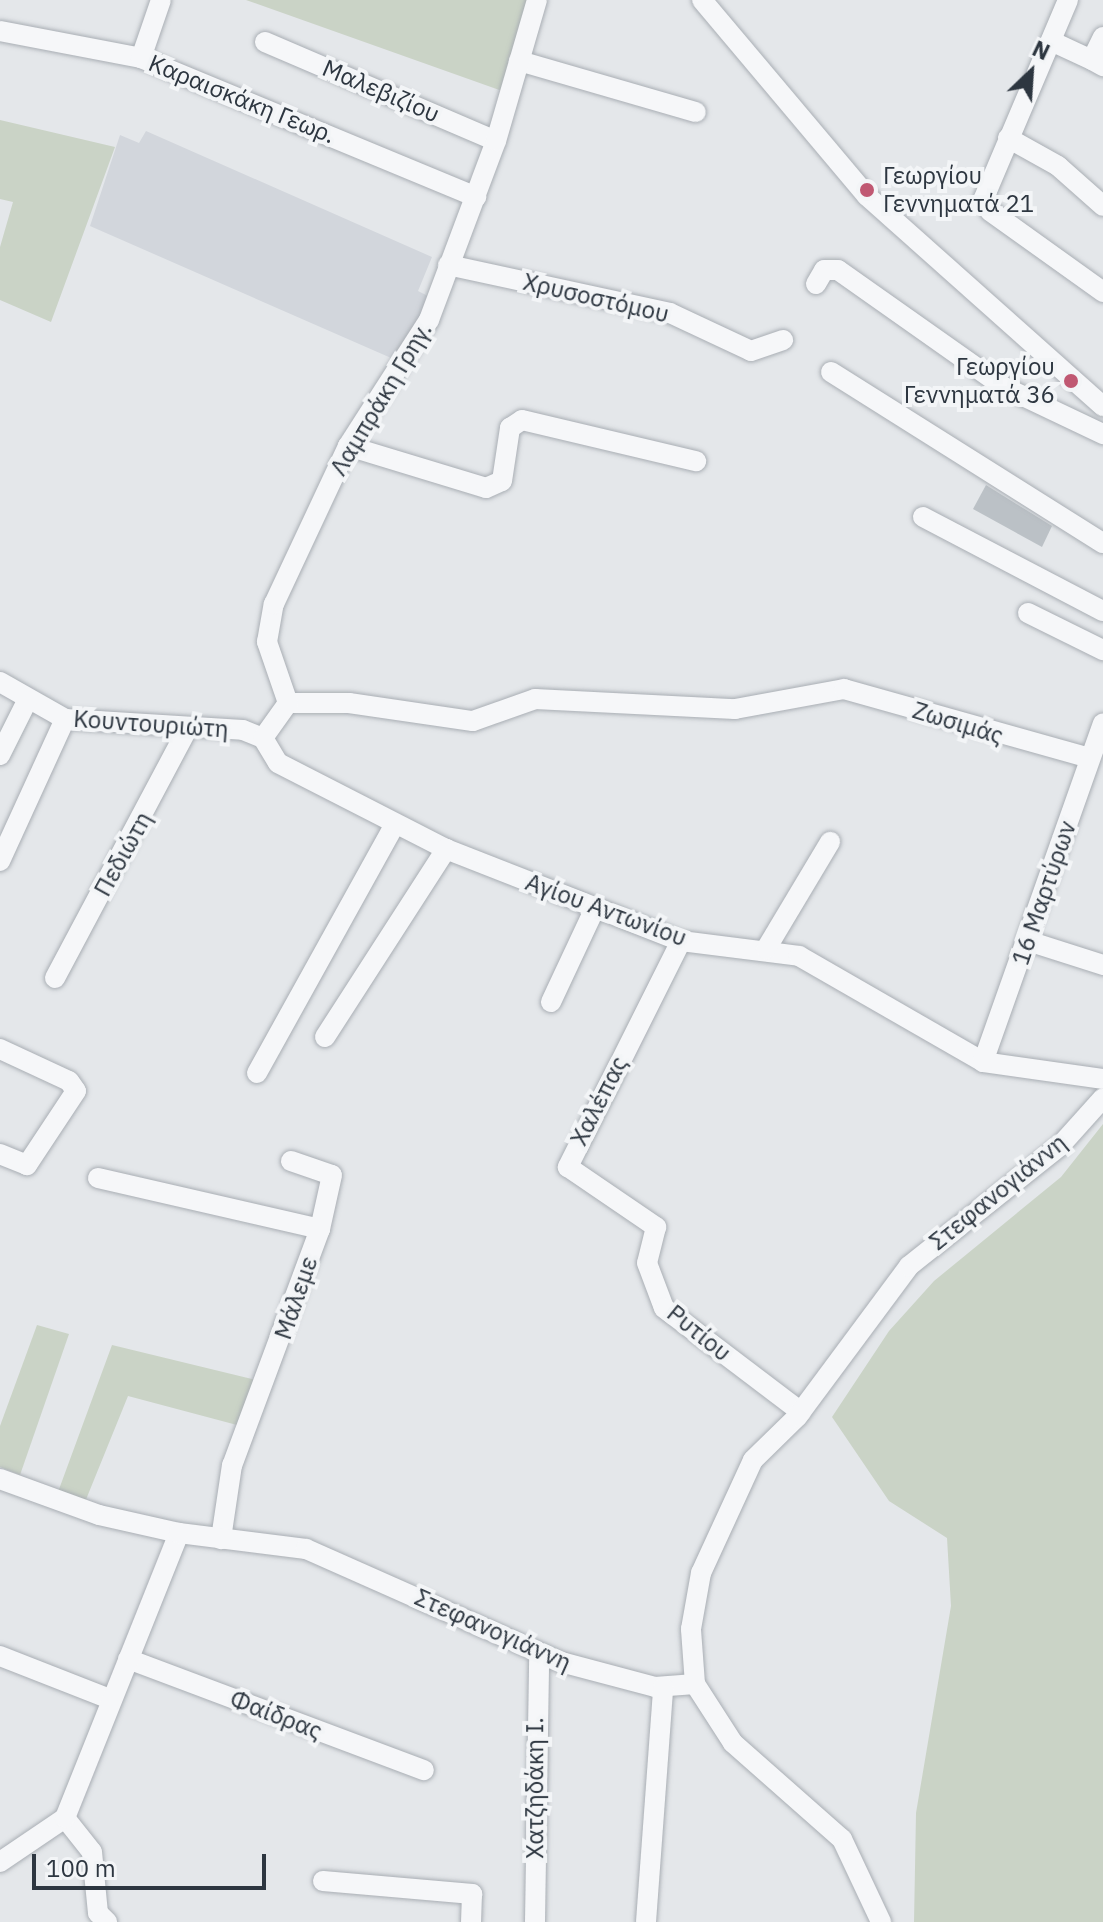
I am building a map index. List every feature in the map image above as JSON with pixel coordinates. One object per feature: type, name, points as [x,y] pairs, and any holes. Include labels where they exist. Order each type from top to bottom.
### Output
[{"type":"street","points":[[141,58],[161,0]]},
{"type":"street","name":"Λαμπράκη Γρηγ.","points":[[288,703],[267,626],[348,446],[422,338],[496,141],[537,0]]},
{"type":"street","points":[[702,0],[867,196],[1103,406]]},
{"type":"street","points":[[1068,0],[985,190],[990,211],[1103,292]]},
{"type":"street","name":"Καραισκάκη Γεωρ.","points":[[0,31],[141,58],[476,197]]},
{"type":"street","points":[[1051,41],[1098,63],[1103,37]]},
{"type":"street","name":"Μαλεβιζίου","points":[[265,42],[496,141]]},
{"type":"street","points":[[519,61],[696,112]]},
{"type":"street","points":[[1008,138],[1058,166],[1103,206]]},
{"type":"street","name":"Χρυσοστόμου","points":[[448,265],[670,313],[751,351],[783,340]]},
{"type":"street","points":[[816,284],[824,270],[838,270],[1004,387],[1103,434]]},
{"type":"street","points":[[831,372],[1103,543]]},
{"type":"street","points":[[348,446],[486,488],[502,481],[510,428],[522,420],[696,461]]},
{"type":"street","points":[[923,517],[1103,611]]},
{"type":"street","points":[[1028,613],[1103,650]]},
{"type":"street","name":"Κουντουριώτη","points":[[0,682],[27,701],[65,719],[188,728],[263,738]]},
{"type":"street","name":"Ζωσιμάς","points":[[288,703],[349,703],[465,721],[535,699],[735,709],[826,691],[855,691],[1098,741]]},
{"type":"street","points":[[0,755],[27,701]]},
{"type":"street","points":[[263,738],[288,703]]},
{"type":"street","points":[[0,861],[65,719]]},
{"type":"street","name":"Πεδιώτη","points":[[55,978],[188,728]]},
{"type":"street","name":"Αγίου Αντωνίου","points":[[263,738],[278,763],[394,826],[446,849],[681,941],[766,949],[835,971],[940,1043],[983,1062],[1103,1079]]},
{"type":"street","name":"16 Μαρτύρων","points":[[983,1062],[1098,741]]},
{"type":"street","points":[[257,1073],[394,826]]},
{"type":"street","points":[[766,949],[830,842]]},
{"type":"street","points":[[325,1037],[446,849]]},
{"type":"street","points":[[551,1002],[595,908]]},
{"type":"street","name":"Χαλέπας","points":[[656,1227],[568,1167],[681,941]]},
{"type":"street","points":[[1028,941],[1103,965]]},
{"type":"street","points":[[0,1049],[74,1084],[75,1094],[27,1165],[0,1154]]},
{"type":"street","name":"Στεφανογιάννη","points":[[0,1479],[99,1515],[179,1533],[316,1552],[539,1654],[663,1688],[695,1684],[691,1629],[714,1536],[753,1460],[801,1412],[909,1266],[1060,1146],[1103,1098]]},
{"type":"street","points":[[291,1161],[332,1175],[320,1229]]},
{"type":"street","name":"Μάλεμε","points":[[98,1178],[320,1229],[232,1465],[221,1539]]},
{"type":"street","name":"Ρυτίου","points":[[656,1227],[647,1263],[664,1308],[801,1412]]},
{"type":"street","points":[[0,1862],[65,1818],[179,1533]]},
{"type":"street","name":"Χατζηδάκη Ι.","points":[[535,1922],[539,1654]]},
{"type":"street","points":[[0,1656],[112,1700]]},
{"type":"street","name":"Φαίδρας","points":[[128,1659],[424,1770]]},
{"type":"street","points":[[695,1684],[733,1743],[842,1839],[881,1922]]},
{"type":"street","points":[[646,1922],[663,1688]]},
{"type":"street","points":[[65,1818],[92,1852],[98,1913],[107,1922]]},
{"type":"street","points":[[323,1881],[472,1894],[471,1922]]},
{"type":"shaded area","points":[[246,0],[531,0],[505,92]]},
{"type":"shaded area","points":[[0,120],[115,147],[51,322],[0,300],[0,247],[13,202],[0,199]]},
{"type":"shaded area","points":[[146,131],[432,257],[418,291],[428,296],[429,308],[398,361],[90,226],[120,135],[139,143]]},
{"type":"shaded area","points":[[1103,1124],[1103,1922],[914,1922],[916,1813],[951,1606],[947,1538],[889,1501],[832,1417],[889,1331],[934,1281],[1061,1177]]},
{"type":"shaded area","points":[[37,1325],[69,1334],[20,1475],[0,1467],[0,1426]]},
{"type":"shaded area","points":[[112,1345],[256,1380],[237,1425],[128,1396],[85,1502],[58,1492]]},
{"type":"building","points":[[986,485],[1052,526],[1042,547],[973,509]]},
{"type":"place","name":"Γεωργίου Γεννηματά 21","points":[[867,190]]},
{"type":"place","name":"Γεωργίου Γεννηματά 36","points":[[1071,381]]}]
